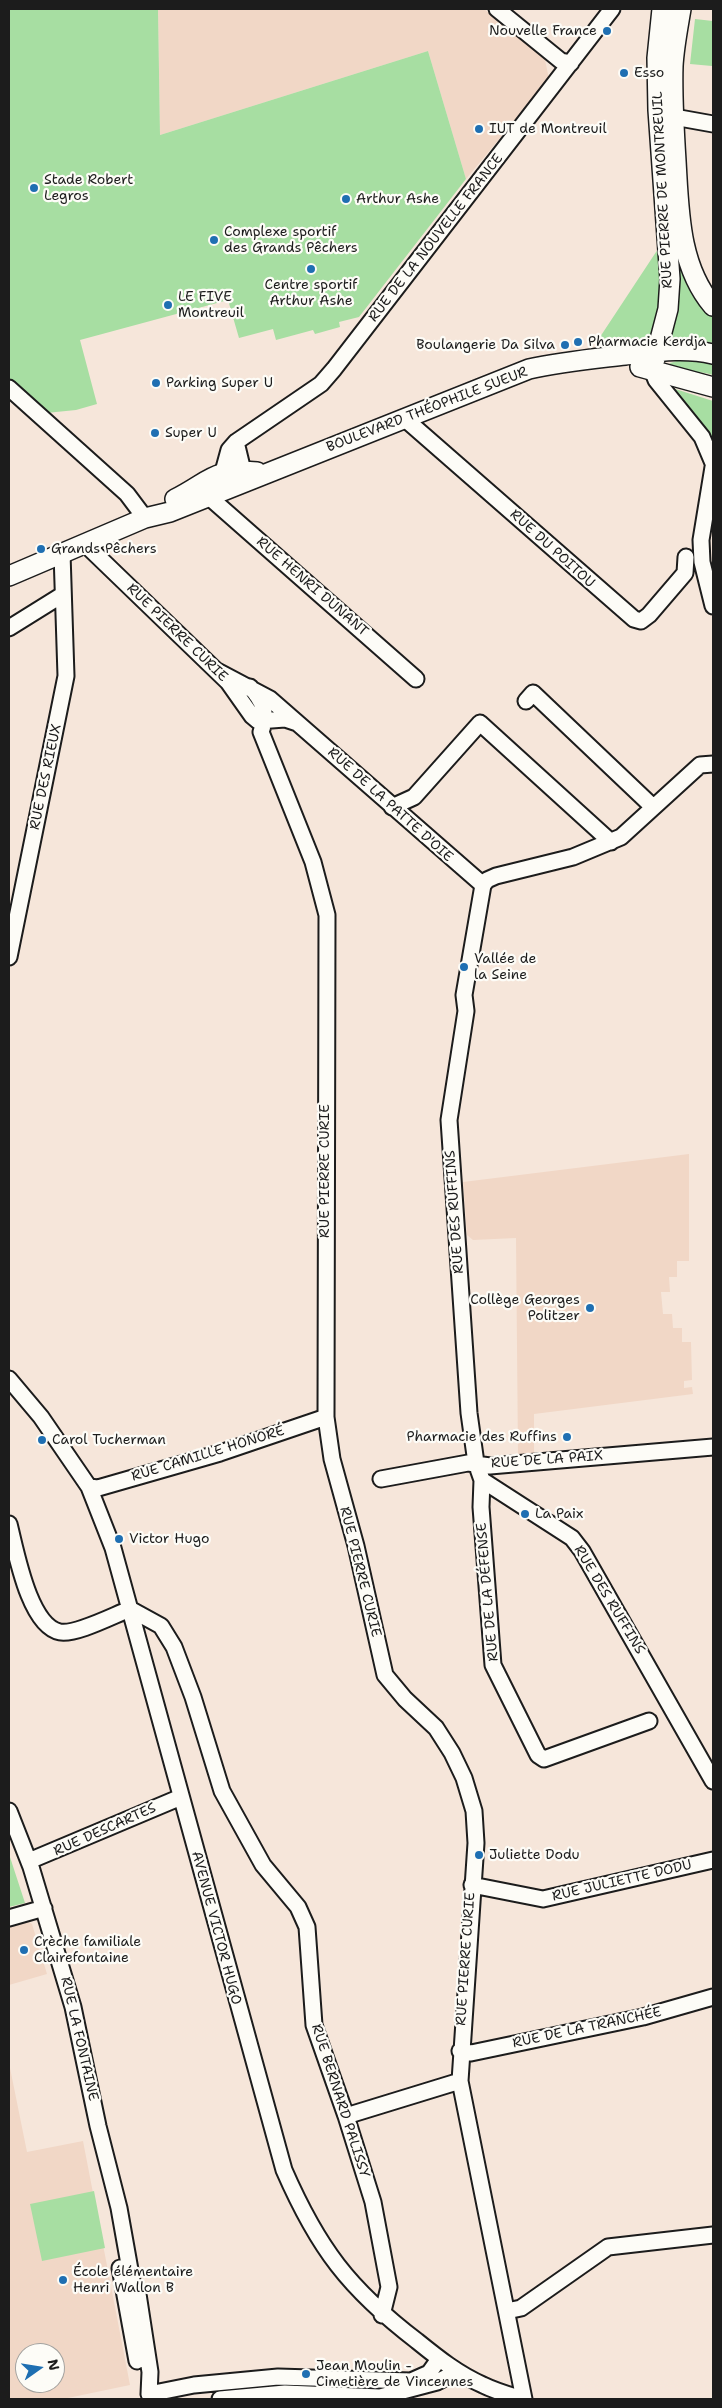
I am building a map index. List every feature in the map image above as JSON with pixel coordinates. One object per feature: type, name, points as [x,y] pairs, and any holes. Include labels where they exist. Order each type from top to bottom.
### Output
[{"type":"main road","name":"RUE PIERRE DE MONTREUIL","points":[[652,370],[668,309],[670,280],[658,110],[658,58],[662,9]]},
{"type":"main road","name":"RUE PIERRE DE MONTREUIL","points":[[681,9],[673,64],[680,223],[684,246],[695,277],[713,306]]},
{"type":"main road","name":"BOULEVARD THÉOPHILE SUEUR","points":[[9,576],[149,516],[170,512],[264,473],[529,370],[595,358],[656,352],[691,350],[713,354]]},
{"type":"main road","name":"BOULEVARD THÉOPHILE SUEUR","points":[[595,358],[652,370],[713,387]]},
{"type":"main road","name":"BOULEVARD THÉOPHILE SUEUR","points":[[149,516],[166,503],[193,490],[205,479],[223,472],[264,473]]},
{"type":"street","points":[[497,9],[561,61],[571,63]]},
{"type":"street","name":"RUE DE LA NOUVELLE FRANCE","points":[[223,472],[229,450],[236,442],[321,384],[612,9]]},
{"type":"street","points":[[674,117],[713,124]]},
{"type":"street","points":[[652,370],[656,380],[702,437],[713,464]]},
{"type":"street","points":[[9,388],[149,516]]},
{"type":"street","name":"RUE DU POITOU","points":[[404,418],[634,619],[641,621],[649,615],[685,573],[686,557]]},
{"type":"street","points":[[236,442],[243,471]]},
{"type":"street","points":[[713,467],[701,540],[702,562],[713,606]]},
{"type":"street","name":"RUE HENRI DUNANT","points":[[208,496],[416,679]]},
{"type":"street","name":"RUE PIERRE CURIE","points":[[85,544],[228,682],[252,716],[258,721],[265,722]]},
{"type":"street","name":"RUE DES RIEUX","points":[[9,957],[66,676],[62,553]]},
{"type":"street","points":[[9,628],[62,595]]},
{"type":"street","name":"RUE DE LA PATTE D'OIE","points":[[217,671],[270,699],[483,885]]},
{"type":"street","name":"RUE PIERRE CURIE","points":[[250,687],[259,697],[265,709],[265,722],[261,732],[313,862],[328,924],[325,1113],[326,1417],[332,1459],[356,1546],[385,1675],[405,1699],[436,1728],[464,1778],[474,1811],[476,1843],[460,2051],[460,2082],[523,2399]]},
{"type":"street","points":[[526,700],[533,693],[653,807]]},
{"type":"street","points":[[265,722],[285,719],[299,724]]},
{"type":"street","points":[[392,807],[414,797],[480,723],[611,842]]},
{"type":"street","points":[[483,885],[486,880],[496,876],[573,857],[622,837],[700,765],[713,764]]},
{"type":"street","name":"RUE DES RUFFINS","points":[[483,885],[464,995],[466,1011],[449,1120],[469,1413],[476,1464],[482,1480],[572,1538],[582,1551],[713,1780]]},
{"type":"street","name":"AVENUE VICTOR HUGO","points":[[9,1379],[41,1417],[88,1487],[113,1548],[284,2170],[301,2211],[317,2238],[358,2292],[382,2315],[457,2372],[484,2386],[523,2399]]},
{"type":"street","name":"RUE CAMILLE HONORÉ","points":[[88,1487],[98,1488],[220,1453],[326,1417]]},
{"type":"street","name":"RUE DE LA PAIX","points":[[381,1479],[468,1463],[490,1466],[713,1447]]},
{"type":"street","name":"RUE DE LA DÉFENSE","points":[[482,1480],[481,1507],[493,1665],[538,1755],[544,1759],[649,1721]]},
{"type":"street","points":[[9,1524],[30,1600],[45,1624],[60,1632],[71,1632],[130,1609]]},
{"type":"street","name":"RUE BERNARD PALISSY","points":[[130,1609],[161,1626],[174,1647],[193,1697],[222,1791],[263,1865],[298,1907],[307,1927],[314,2025],[346,2116],[373,2202],[388,2287],[382,2315]]},
{"type":"street","name":"RUE DESCARTES","points":[[29,1861],[181,1797]]},
{"type":"street","name":"RUE LA FONTAINE","points":[[9,1811],[29,1861],[73,2007],[98,2126],[96,2143],[100,2173],[106,2193],[140,2376],[150,2396]]},
{"type":"street","name":"RUE JULIETTE DODU","points":[[472,1885],[543,1899],[713,1860]]},
{"type":"street","points":[[9,1918],[44,1908]]},
{"type":"street","name":"RUE DE LA TRANCHÉE","points":[[460,2051],[471,2053],[643,2017],[713,1997]]},
{"type":"street","points":[[346,2116],[460,2082]]},
{"type":"street","points":[[507,2311],[521,2308],[608,2247],[713,2234]]},
{"type":"street","points":[[150,2396],[194,2385],[278,2377],[411,2381],[429,2373],[440,2359]]},
{"type":"street","points":[[220,2399],[285,2393],[380,2398],[437,2382],[457,2372]]},
{"type":"shaded area","points":[[158,9],[484,9],[544,55],[549,79],[466,179],[428,51],[160,135]]},
{"type":"shaded area","name":"Collège Georges Politzer","points":[[689,1154],[689,1261],[677,1261],[677,1277],[669,1277],[670,1292],[661,1292],[663,1314],[672,1314],[673,1328],[682,1328],[682,1342],[691,1342],[692,1380],[684,1381],[684,1388],[692,1387],[693,1394],[534,1414],[534,1453],[518,1455],[516,1238],[473,1240],[467,1235],[463,1182]]},
{"type":"shaded area","name":"Crèche familiale Clairefontaine","points":[[29,1922],[32,1924],[47,1974],[9,1985],[9,1926]]},
{"type":"shaded area","points":[[9,2063],[27,2152],[83,2141],[130,2385],[63,2399],[9,2399]]},
{"type":"green space","name":"Complexe sportif des Grands Pêchers","points":[[9,9],[158,9],[160,135],[428,51],[466,179],[359,317],[339,322],[340,327],[315,334],[313,330],[276,340],[273,329],[239,338],[228,300],[80,340],[97,404],[76,410],[46,413],[9,380]]},
{"type":"green space","points":[[695,19],[713,21],[712,66],[690,64]]},
{"type":"green space","points":[[676,241],[702,302],[713,317],[713,343],[699,340],[667,341]]},
{"type":"green space","points":[[658,249],[659,302],[654,329],[648,339],[641,345],[602,347],[600,337]]},
{"type":"green space","points":[[684,359],[713,360],[713,375],[669,368],[670,363]]},
{"type":"green space","points":[[669,387],[713,401],[713,449]]},
{"type":"green space","points":[[9,1854],[25,1903],[9,1907]]},
{"type":"green space","points":[[94,2191],[105,2248],[42,2261],[30,2204]]},
{"type":"place","name":"Nouvelle France","points":[[607,31]]},
{"type":"place","name":"Esso","points":[[624,73]]},
{"type":"place","name":"IUT de Montreuil","points":[[479,129]]},
{"type":"place","name":"Stade Robert Legros","points":[[34,188]]},
{"type":"place","name":"Arthur Ashe","points":[[346,199]]},
{"type":"place","name":"Complexe sportif des Grands Pêchers","points":[[214,240]]},
{"type":"place","name":"Centre sportif Arthur Ashe","points":[[311,269]]},
{"type":"place","name":"LE FIVE Montreuil","points":[[168,305]]},
{"type":"place","name":"Pharmacie Kerdja","points":[[578,342]]},
{"type":"place","name":"Boulangerie Da Silva","points":[[565,345]]},
{"type":"place","name":"Parking Super U","points":[[156,383]]},
{"type":"place","name":"Super U","points":[[155,433]]},
{"type":"place","name":"Grands Pêchers","points":[[41,549]]},
{"type":"place","name":"Vallée de la Seine","points":[[464,967]]},
{"type":"place","name":"Collège Georges Politzer","points":[[590,1308]]},
{"type":"place","name":"Pharmacie des Ruffins","points":[[567,1437]]},
{"type":"place","name":"Carol Tucherman","points":[[42,1440]]},
{"type":"place","name":"La Paix","points":[[525,1514]]},
{"type":"place","name":"Victor Hugo","points":[[119,1539]]},
{"type":"place","name":"Juliette Dodu","points":[[479,1855]]},
{"type":"place","name":"Crèche familiale Clairefontaine","points":[[24,1950]]},
{"type":"place","name":"École élémentaire Henri Wallon B","points":[[63,2280]]},
{"type":"place","name":"Jean Moulin - Cimetière de Vincennes","points":[[306,2374]]}]
